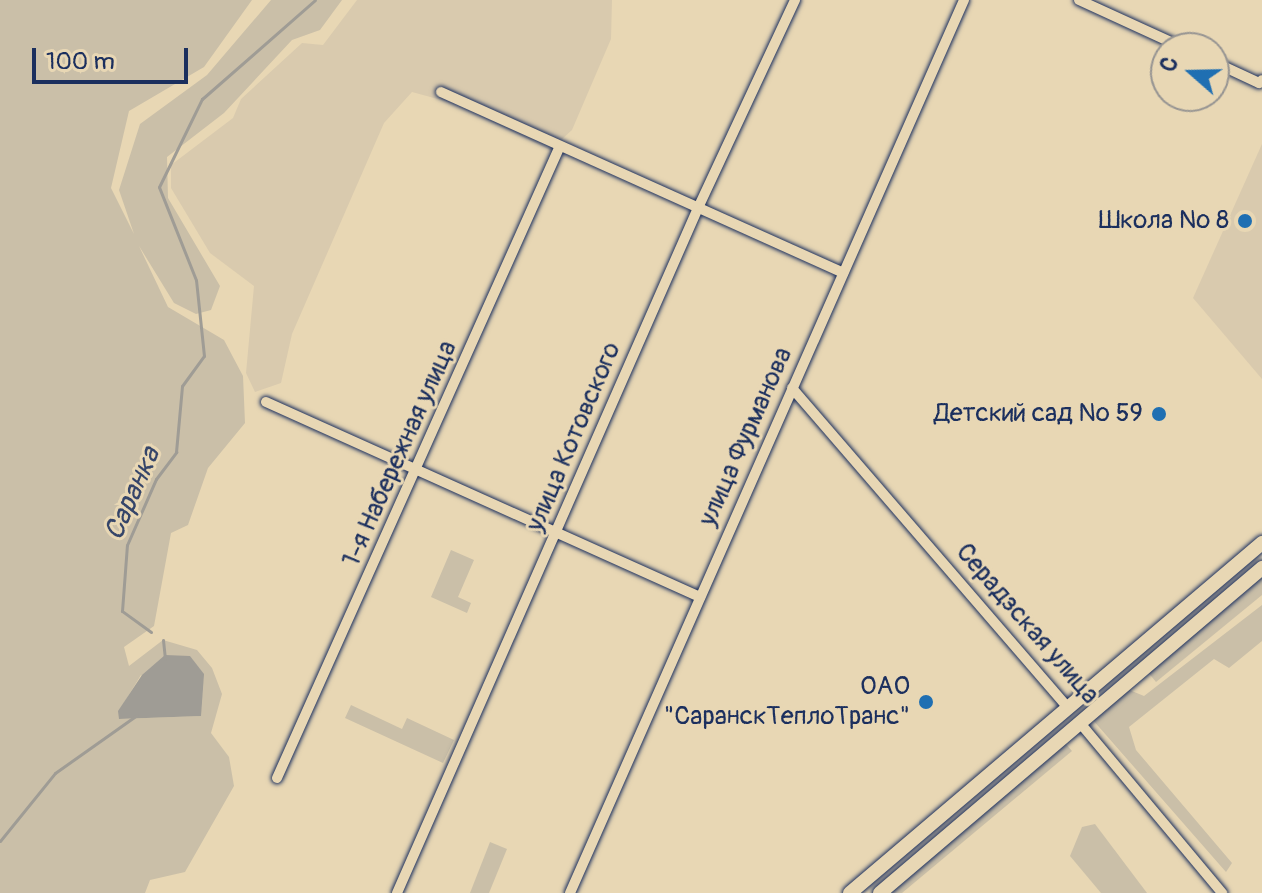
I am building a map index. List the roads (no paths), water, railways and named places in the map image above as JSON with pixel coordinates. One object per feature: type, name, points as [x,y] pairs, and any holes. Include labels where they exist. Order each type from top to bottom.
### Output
[{"type":"main road","points":[[850,893],[1262,543]]},
{"type":"main road","points":[[880,893],[1262,568]]},
{"type":"main road","name":"Серадзская улица","points":[[1068,708],[1080,723]]},
{"type":"street","name":"улица Котовского","points":[[397,893],[698,208],[795,0]]},
{"type":"street","name":"улица Фурманова","points":[[570,893],[964,0]]},
{"type":"street","points":[[1079,0],[1150,32]]},
{"type":"street","points":[[1230,69],[1261,82]]},
{"type":"street","points":[[441,92],[843,273]]},
{"type":"street","name":"1-я Набережная улица","points":[[277,778],[418,471],[560,146]]},
{"type":"street","name":"Серадзская улица","points":[[792,388],[1068,708]]},
{"type":"street","points":[[266,402],[700,597]]},
{"type":"street","name":"Серадзская улица","points":[[1080,723],[1222,893]]},
{"type":"waterway","name":"Саранка","points":[[151,632],[122,611],[127,545],[156,479],[176,452],[182,386],[204,356],[196,280],[159,187],[202,99],[315,0]]},
{"type":"waterway","name":"Саранка","points":[[163,640],[165,659]]},
{"type":"waterway","name":"Саранка","points":[[0,841],[55,773],[137,715]]},
{"type":"place","name":"Школа № 8","points":[[1245,221]]},
{"type":"place","name":"Детский сад № 59","points":[[1159,414]]},
{"type":"place","name":"ОАО \"СаранскТеплоТранс\"","points":[[926,702]]}]
